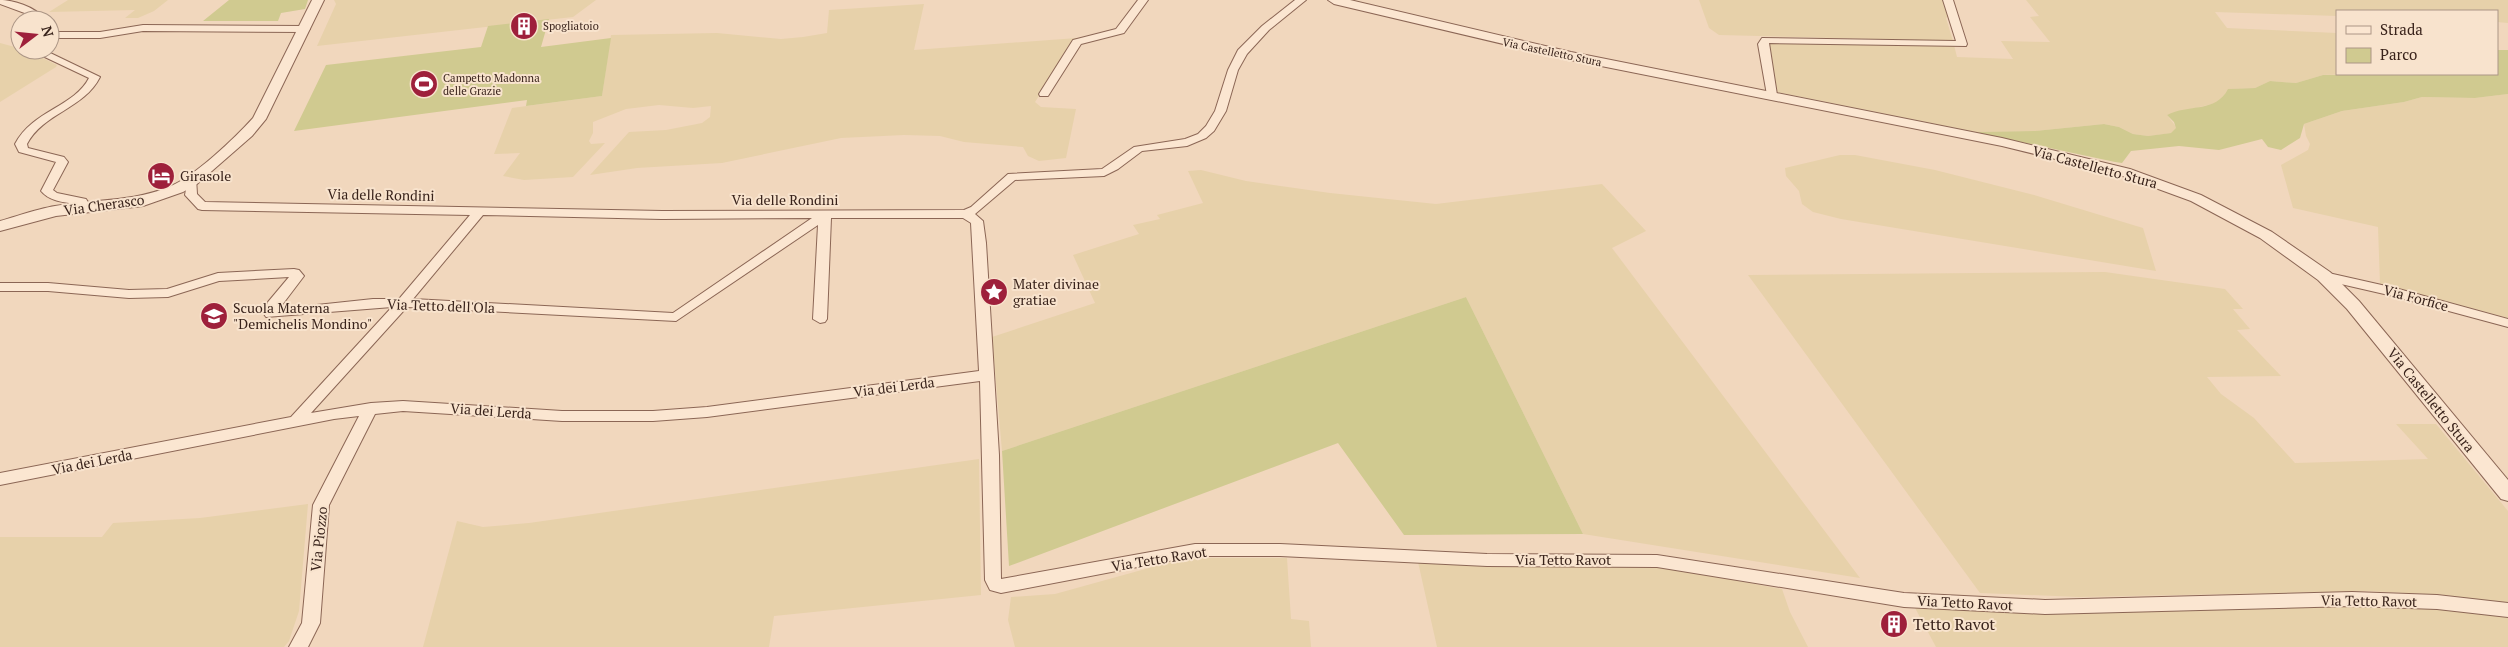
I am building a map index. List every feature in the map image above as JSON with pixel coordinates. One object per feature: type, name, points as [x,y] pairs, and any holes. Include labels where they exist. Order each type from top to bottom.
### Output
[{"type":"street","name":"Via Cherasco","points":[[0,226],[55,211],[143,201],[192,181],[247,133],[259,119],[318,0]]},
{"type":"street","points":[[1044,94],[1077,42],[1120,31],[1143,0]]},
{"type":"street","points":[[966,214],[975,210],[1012,177],[1104,172],[1116,168],[1138,149],[1182,144],[1202,136],[1220,115],[1230,80],[1245,48],[1300,0]]},
{"type":"street","name":"Via Castelletto Stura","points":[[1334,0],[1572,56],[1993,140],[2125,172],[2196,198],[2234,217],[2286,248],[2324,276],[2353,305],[2508,494]]},
{"type":"street","points":[[1772,95],[1764,44],[1766,40],[1962,44],[1948,0]]},
{"type":"street","points":[[0,1],[26,10]]},
{"type":"street","points":[[60,35],[100,35],[144,28],[305,29]]},
{"type":"street","points":[[57,60],[95,77],[89,89],[28,130],[21,144],[23,150],[32,154],[60,159],[62,162],[47,191],[53,196],[82,202],[81,208]]},
{"type":"street","name":"Via delle Rondini","points":[[192,181],[191,196],[202,206],[662,215],[966,214]]},
{"type":"street","points":[[296,421],[403,303],[480,211]]},
{"type":"street","name":"Via Tetto Ravot","points":[[966,214],[977,221],[979,236],[991,456],[993,580],[996,585],[1002,586],[1195,550],[1280,550],[1487,560],[1657,561],[1904,600],[2045,607],[2352,599],[2437,602],[2508,610]]},
{"type":"street","points":[[820,319],[825,215]]},
{"type":"street","name":"Via Tetto dell'Ola","points":[[0,287],[48,287],[129,294],[168,293],[218,277],[294,273],[297,276],[273,305],[271,314],[373,303],[403,303],[676,316],[825,215]]},
{"type":"street","name":"Via Forfice","points":[[2324,276],[2395,292],[2508,323]]},
{"type":"street","name":"Via dei Lerda","points":[[0,479],[370,408],[421,406],[562,416],[654,416],[707,412],[986,375]]},
{"type":"street","name":"Via Piozzo","points":[[298,647],[306,636],[311,623],[321,505],[370,408]]},
{"type":"shaded area","points":[[68,0],[168,0],[154,11],[138,18],[125,18],[135,10],[60,12],[60,10],[52,10]]},
{"type":"shaded area","points":[[334,0],[596,0],[573,17],[317,46],[336,4]]},
{"type":"shaded area","points":[[1699,0],[1944,0],[1949,16],[1946,18],[1953,41],[1719,35],[1709,28]]},
{"type":"shaded area","points":[[2026,0],[2508,0],[2508,23],[2498,22],[2498,10],[2336,10],[2336,16],[2215,12],[2227,28],[2336,33],[2336,75],[2323,75],[2296,83],[2270,81],[2255,88],[2229,89],[2223,99],[2216,103],[2167,115],[2177,128],[2172,133],[2148,136],[2133,134],[2119,127],[2104,124],[2035,131],[1975,132],[1777,92],[1767,48],[1769,42],[1954,45],[1957,57],[2013,59],[2001,41],[2050,42],[2030,17],[2039,16]]},
{"type":"shaded area","points":[[924,4],[914,50],[1077,38],[1035,102],[1041,107],[1076,109],[1066,158],[1039,161],[1028,156],[1023,147],[964,142],[940,136],[904,135],[841,138],[722,163],[637,168],[590,175],[629,132],[666,130],[702,123],[710,117],[711,106],[693,108],[659,105],[626,109],[593,122],[593,133],[589,141],[591,144],[605,143],[573,177],[524,180],[503,176],[520,153],[494,154],[512,108],[602,96],[611,35],[717,33],[781,39],[803,37],[827,33],[829,10]]},
{"type":"shaded area","points":[[0,43],[10,46],[10,60],[47,60],[57,65],[56,67],[0,102]]},
{"type":"shaded area","points":[[2508,94],[2508,318],[2380,284],[2378,227],[2293,208],[2281,165],[2308,150],[2310,144],[2306,136],[2304,124],[2342,111],[2404,102],[2422,97],[2475,98]]},
{"type":"shaded area","points":[[1840,155],[1855,155],[1935,170],[2034,195],[2143,228],[2156,271],[1841,219],[1813,212],[1802,204],[1799,191],[1786,176],[1785,168]]},
{"type":"shaded area","points":[[1201,170],[1246,181],[1330,193],[1436,204],[1602,184],[1646,231],[1612,248],[1860,578],[1583,534],[1466,297],[1002,451],[992,337],[1095,303],[1073,255],[1139,234],[1133,225],[1160,219],[1157,215],[1203,203],[1188,171]]},
{"type":"shaded area","points":[[2105,272],[2225,289],[2243,309],[2233,309],[2250,329],[2237,330],[2281,376],[2207,377],[2221,394],[2254,418],[2295,463],[2428,459],[2396,424],[2436,424],[2508,511],[2508,604],[2445,595],[2368,591],[2079,597],[1980,593],[1748,275]]},
{"type":"shaded area","points":[[979,459],[981,595],[774,616],[769,647],[423,647],[457,521],[483,527],[529,523]]},
{"type":"shaded area","points":[[308,504],[299,611],[289,641],[284,647],[0,647],[0,537],[102,537],[113,523],[200,518]]},
{"type":"shaded area","points":[[1185,558],[1287,558],[1291,619],[1309,621],[1311,647],[1015,647],[1008,620],[1011,597],[1055,594]]},
{"type":"shaded area","points":[[1418,562],[1652,565],[1782,589],[1790,612],[1808,647],[1437,647]]},
{"type":"shaded area","points":[[2378,604],[2465,608],[2508,615],[2508,647],[1936,647],[1914,606]]},
{"type":"green space","points":[[229,0],[308,0],[305,9],[281,13],[278,21],[203,21]]},
{"type":"green space","name":"Campetto Madonna delle Grazie","points":[[549,19],[541,47],[611,38],[602,96],[526,106],[527,100],[294,131],[326,65],[481,47],[488,26]]},
{"type":"green space","points":[[2498,50],[2508,50],[2508,94],[2475,98],[2422,97],[2404,102],[2342,111],[2304,124],[2300,138],[2281,150],[2268,147],[2262,139],[2219,150],[2179,146],[2131,151],[2122,163],[1975,132],[2035,131],[2104,124],[2119,127],[2133,134],[2148,136],[2171,133],[2176,128],[2174,122],[2167,115],[2209,105],[2223,97],[2228,89],[2255,88],[2270,81],[2296,83],[2323,75],[2498,75]]},
{"type":"green space","points":[[1466,297],[1583,534],[1404,535],[1338,443],[1009,566],[1002,451]]},
{"type":"place","name":"Spogliatoio","points":[[524,26]]},
{"type":"place","name":"Campetto Madonna delle Grazie","points":[[424,84]]},
{"type":"place","name":"Girasole","points":[[161,176]]},
{"type":"place","name":"Mater divinae gratiae","points":[[994,292]]},
{"type":"place","name":"Scuola Materna \"Demichelis Mondino\"","points":[[214,316]]},
{"type":"place","name":"Tetto Ravot","points":[[1894,624]]}]
